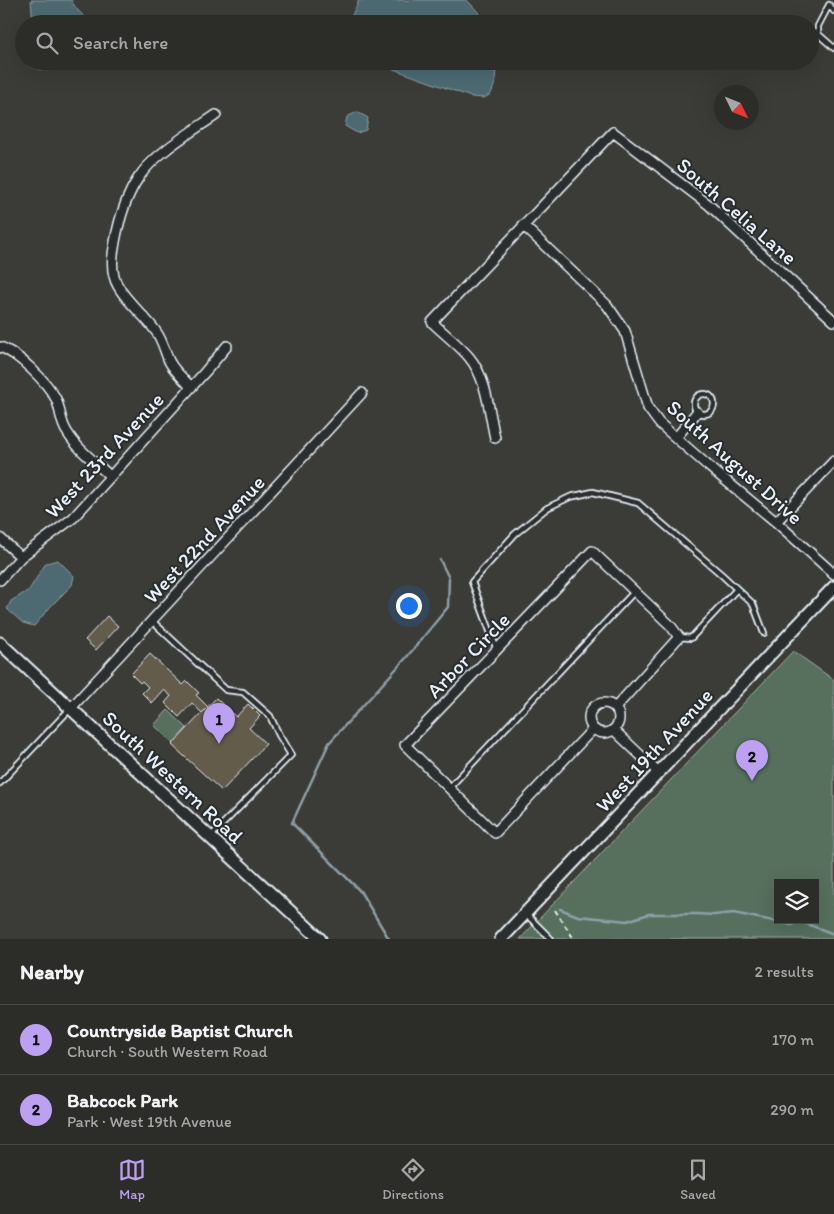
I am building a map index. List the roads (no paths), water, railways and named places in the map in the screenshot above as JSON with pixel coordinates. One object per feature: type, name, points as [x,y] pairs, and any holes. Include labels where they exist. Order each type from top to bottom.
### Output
[{"type":"street","points":[[192,387],[177,373],[154,328],[117,286],[112,272],[112,254],[123,211],[138,178],[162,154],[216,115]]},
{"type":"street","name":"South Celia Lane","points":[[524,225],[613,132],[709,205],[834,321]]},
{"type":"street","points":[[495,438],[486,396],[478,371],[469,357],[432,322],[524,225]]},
{"type":"street","name":"South August Drive","points":[[524,225],[606,305],[625,331],[648,408],[659,423],[834,574]]},
{"type":"street","name":"West 23rd Avenue","points":[[0,580],[21,557],[72,518],[227,346]]},
{"type":"street","points":[[0,347],[20,358],[45,383],[56,400],[67,432],[110,476]]},
{"type":"street","name":"West 22nd Avenue","points":[[70,708],[362,393]]},
{"type":"street","points":[[676,438],[697,412]]},
{"type":"street","points":[[776,522],[834,461]]},
{"type":"street","points":[[0,538],[21,557]]},
{"type":"street","name":"Arbor Circle","points":[[592,729],[496,833],[405,745],[592,551],[670,625],[679,638]]},
{"type":"street","name":"West 19th Avenue","points":[[501,939],[834,586]]},
{"type":"street","points":[[615,708],[679,638]]},
{"type":"street","name":"South Western Road","points":[[0,643],[320,939]]},
{"type":"street","points":[[607,703],[615,708],[619,717],[614,730],[600,734],[592,729],[589,716],[593,707],[597,704],[607,703]]},
{"type":"street","points":[[614,730],[659,772]]},
{"type":"lane","points":[[830,2],[834,11]]},
{"type":"lane","points":[[819,24],[830,2]]},
{"type":"lane","points":[[819,35],[834,48]]},
{"type":"lane","points":[[705,394],[711,398],[714,403],[710,413],[697,412],[694,403],[697,398],[705,394]]},
{"type":"lane","points":[[497,650],[472,582],[515,534],[547,508],[570,497],[593,492],[638,502],[753,604],[764,633]]},
{"type":"lane","points":[[679,638],[691,638],[737,589]]},
{"type":"lane","points":[[449,788],[635,591]]},
{"type":"lane","points":[[152,621],[226,690],[243,692],[270,716],[291,755],[210,837]]},
{"type":"lane","points":[[0,783],[70,708]]},
{"type":"lane","points":[[525,913],[551,939]]},
{"type":"water","points":[[31,0],[71,0],[83,15],[32,15]]},
{"type":"water","points":[[359,0],[467,0],[481,15],[352,15]]},
{"type":"water","points":[[396,70],[496,70],[495,83],[491,94],[484,98],[471,97]]},
{"type":"water","points":[[357,112],[368,118],[366,130],[357,133],[345,126],[347,117]]},
{"type":"water","points":[[58,560],[74,576],[72,585],[34,626],[23,623],[7,609],[11,601],[29,590],[46,563]]},
{"type":"waterway","points":[[389,939],[360,891],[292,823],[329,743],[406,658],[448,607],[449,578],[440,560]]},
{"type":"waterway","points":[[560,909],[578,916],[627,921],[649,914],[714,915],[734,913],[792,925],[799,921],[834,934]]},
{"type":"place","name":"Countryside Baptist Church","points":[[219,744]]},
{"type":"place","name":"Babcock Park","points":[[752,781]]}]
